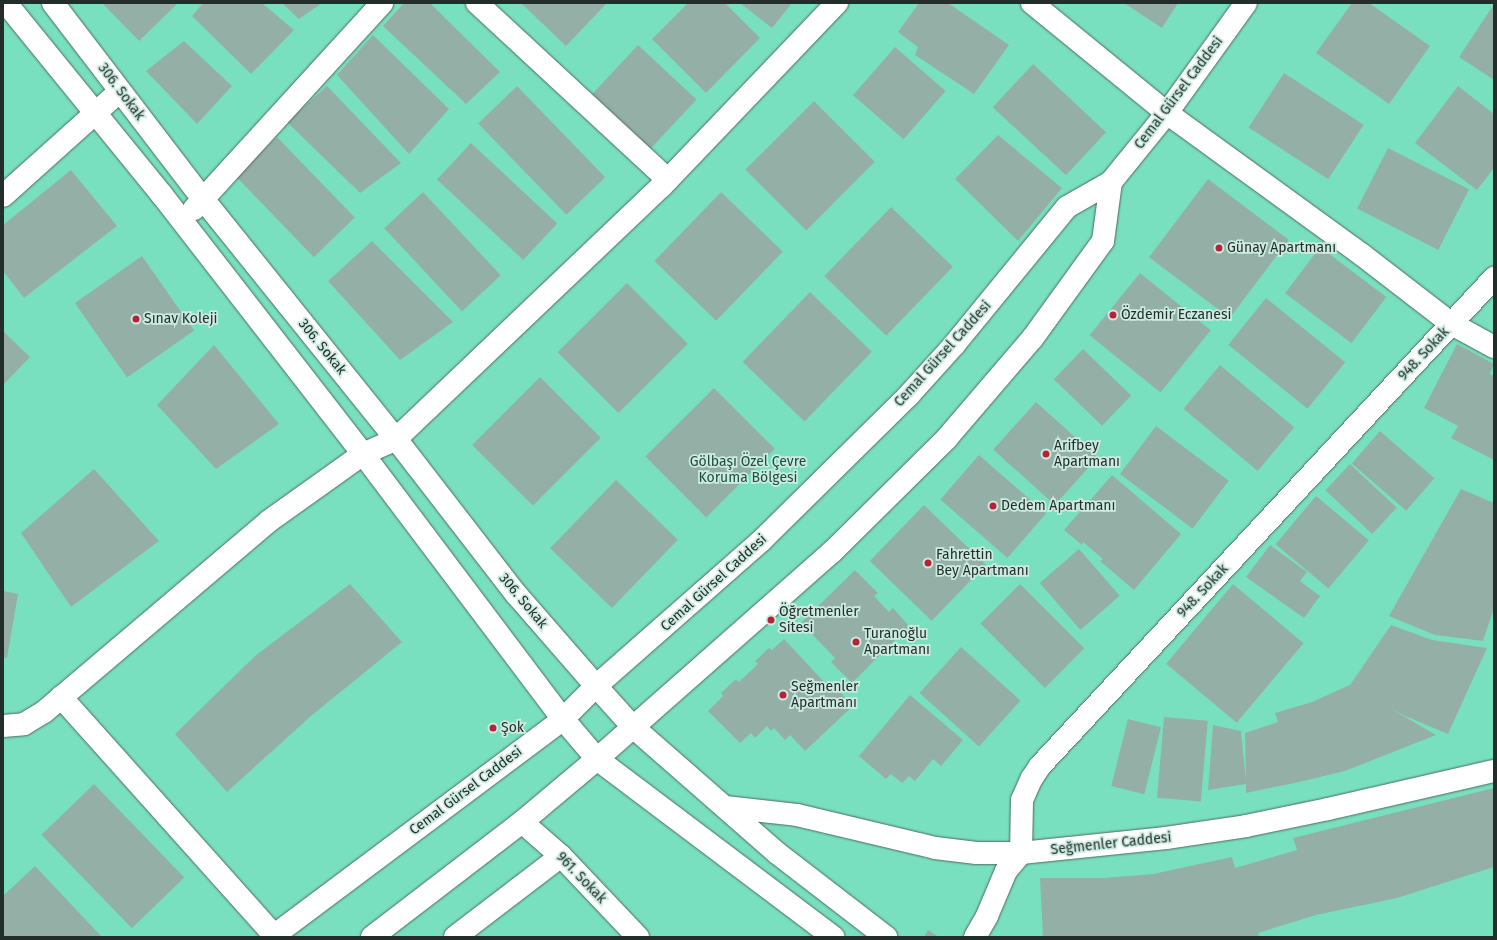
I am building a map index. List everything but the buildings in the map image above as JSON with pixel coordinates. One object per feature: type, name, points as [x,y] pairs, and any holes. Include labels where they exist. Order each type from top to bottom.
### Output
[{"type":"street","name":"306. Sokak","points":[[53,3],[203,199],[396,439],[516,594],[596,686],[633,727],[777,853],[886,937]]},
{"type":"street","points":[[182,222],[382,3]]},
{"type":"street","points":[[478,3],[668,180]]},
{"type":"street","points":[[3,726],[24,724],[44,712],[269,521],[363,454],[396,439],[668,180],[837,3]]},
{"type":"street","points":[[1032,3],[1167,113],[1361,254],[1452,324],[1494,347]]},
{"type":"street","name":"Cemal Gürsel Caddesi","points":[[273,936],[563,719],[596,686],[761,542],[909,395],[954,345],[1067,207],[1111,182],[1167,113],[1246,3]]},
{"type":"street","points":[[17,7],[95,113],[363,454],[563,719],[597,759],[833,937]]},
{"type":"street","points":[[3,196],[120,91]]},
{"type":"street","points":[[372,937],[522,822],[597,759],[832,552],[947,438],[1032,339],[1103,241],[1111,182]]},
{"type":"street","name":"948. Sokak","points":[[1021,853],[1022,800],[1032,778],[1040,766],[1494,278]]},
{"type":"street","points":[[61,697],[273,936]]},
{"type":"street","name":"Seğmenler Caddesi","points":[[725,807],[798,815],[935,848],[977,853],[1021,853],[1158,839],[1246,826],[1328,809],[1494,770]]},
{"type":"street","name":"961. Sokak","points":[[522,822],[561,856],[638,937]]},
{"type":"street","points":[[975,937],[987,916],[1006,870],[1021,853]]},
{"type":"street","points":[[455,937],[561,856]]},
{"type":"green space","name":"Gölbaşı Özel Çevre Koruma Bölgesi","points":[[3,3],[1494,3],[1494,937],[3,937]]},
{"type":"place","name":"Günay Apartmanı","points":[[1219,248]]},
{"type":"place","name":"Özdemir Eczanesi","points":[[1113,315]]},
{"type":"place","name":"Sınav Koleji","points":[[136,319]]},
{"type":"place","name":"Arifbey Apartmanı","points":[[1046,454]]},
{"type":"place","name":"Dedem Apartmanı","points":[[993,506]]},
{"type":"place","name":"Fahrettin Bey Apartmanı","points":[[928,563]]},
{"type":"place","name":"Öğretmenler Sitesi","points":[[771,620]]},
{"type":"place","name":"Turanoğlu Apartmanı","points":[[856,642]]},
{"type":"place","name":"Seğmenler Apartmanı","points":[[783,695]]},
{"type":"place","name":"Şok","points":[[493,728]]}]
